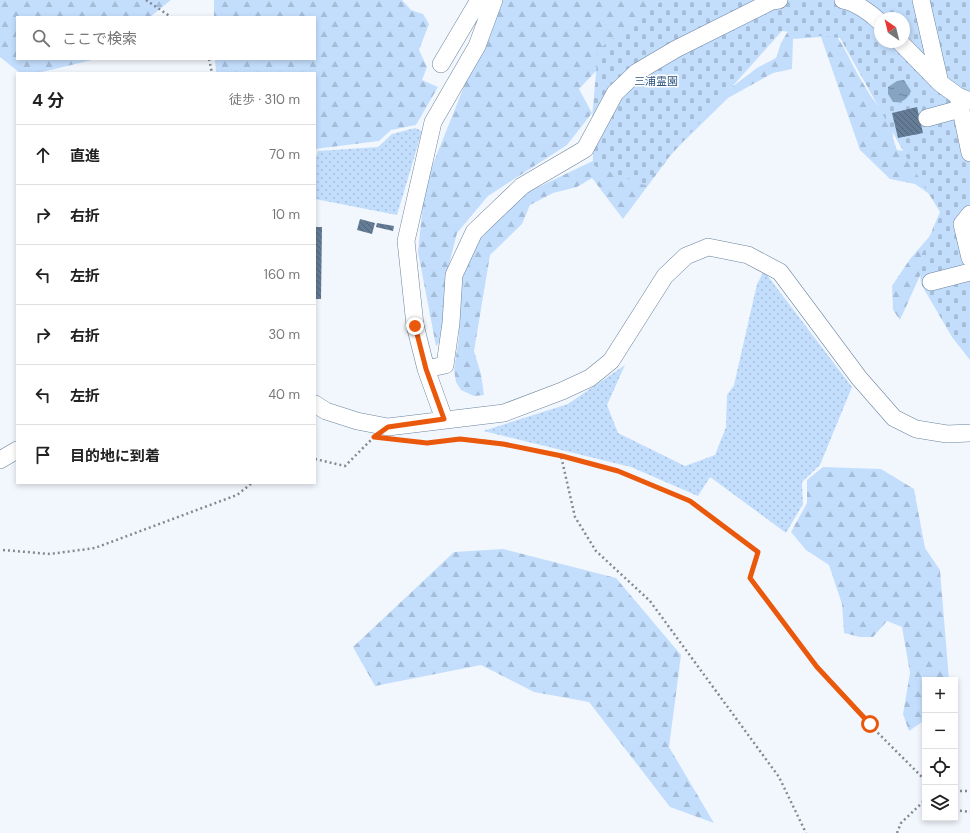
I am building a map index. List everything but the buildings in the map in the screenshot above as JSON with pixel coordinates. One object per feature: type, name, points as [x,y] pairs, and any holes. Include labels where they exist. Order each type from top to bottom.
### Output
[{"type":"street","points":[[441,64],[480,0]]},
{"type":"street","points":[[444,419],[426,369],[415,326],[406,242],[433,122],[477,46],[494,0]]},
{"type":"street","points":[[426,369],[445,365],[451,323],[454,275],[474,232],[522,186],[585,149],[615,93],[636,72],[676,49],[772,1],[779,0]]},
{"type":"street","points":[[848,0],[874,15]]},
{"type":"street","points":[[921,0],[940,83]]},
{"type":"street","points":[[906,48],[940,83],[963,102],[970,153]]},
{"type":"street","points":[[927,118],[963,102]]},
{"type":"street","points":[[970,214],[962,224],[970,258]]},
{"type":"street","points":[[316,405],[326,411],[356,421],[388,427],[444,419],[504,413],[562,391],[590,378],[611,361],[664,276],[686,256],[708,247],[748,255],[780,272],[859,378],[894,418],[916,429],[947,434],[970,433]]},
{"type":"street","points":[[931,282],[970,272]]},
{"type":"street","points":[[0,460],[16,451]]},
{"type":"path","points":[[146,0],[170,16]]},
{"type":"path","points":[[209,60],[212,72]]},
{"type":"path","points":[[316,459],[345,466],[374,437],[388,427]]},
{"type":"path","points":[[412,441],[427,443],[460,439],[503,444],[562,456],[618,471],[690,501],[758,552],[750,578],[817,667],[922,777]]},
{"type":"path","points":[[562,456],[575,517],[596,550],[650,601],[779,777],[806,833]]},
{"type":"path","points":[[3,550],[50,554],[95,548],[237,495],[251,484]]},
{"type":"path","points":[[958,791],[970,791]]},
{"type":"path","points":[[898,833],[901,823],[922,803]]},
{"type":"path","points":[[958,810],[970,812]]},
{"type":"green space","points":[[0,0],[171,0],[151,16],[16,16],[16,60],[92,60],[42,72],[19,72],[0,57]]},
{"type":"green space","points":[[214,0],[402,0],[411,10],[423,14],[429,24],[419,50],[427,67],[422,80],[438,87],[416,125],[391,130],[379,141],[316,149],[316,72],[216,72],[215,60],[316,60],[316,16],[214,16]]},
{"type":"green space","points":[[497,0],[727,0],[633,32],[579,89],[592,113],[567,145],[488,196],[457,233],[445,280],[444,338],[436,346],[418,252],[425,184]]},
{"type":"green space","name":"三浦霊園","points":[[663,0],[970,0],[970,360],[952,337],[921,284],[919,261],[940,212],[911,165],[840,38],[782,31],[644,185],[593,165],[592,118],[598,50]]},
{"type":"green space","points":[[807,23],[833,30],[872,98],[892,123],[893,138],[897,150],[916,153],[960,167],[970,176],[970,200],[960,208],[960,218],[927,260],[900,320],[893,310],[892,286],[910,259],[942,222],[941,202],[915,184],[890,179],[860,150],[821,37],[793,39],[792,69],[773,73],[728,98],[673,152],[623,219],[592,178],[577,187],[553,193],[530,205],[522,224],[490,255],[474,351],[481,374],[484,395],[474,396],[461,390],[456,382],[454,370],[459,336],[458,313],[462,278],[470,253],[483,233],[500,213],[528,192],[597,159],[638,173],[696,114],[757,68],[776,58],[781,43],[791,26]]},
{"type":"green space","points":[[415,128],[422,131],[397,215],[316,199],[316,157],[318,151],[378,147],[392,134]]},
{"type":"green space","points":[[764,271],[852,387],[820,465],[802,482],[803,504],[786,533],[710,477],[698,496],[631,467],[483,431],[568,404],[625,365],[607,405],[618,433],[685,466],[715,455],[726,427],[727,395],[734,385],[757,284]]},
{"type":"green space","points":[[823,467],[881,469],[914,489],[925,548],[940,570],[949,677],[922,677],[922,722],[909,731],[903,714],[910,673],[902,627],[887,621],[873,637],[860,637],[844,633],[842,604],[829,565],[806,550],[791,532],[807,503],[807,480]]},
{"type":"green space","points":[[503,549],[616,578],[681,655],[669,747],[714,823],[670,807],[589,702],[534,692],[481,665],[375,686],[353,647],[454,552]]},
{"type":"water","points":[[904,80],[911,91],[910,94],[902,101],[893,102],[888,94],[888,87],[897,81]]},
{"type":"route","points":[[415,326],[426,369],[444,419],[388,427],[374,437],[427,443],[460,439],[503,444],[562,456],[618,471],[690,501],[758,552],[750,578],[817,667],[870,724]]}]
